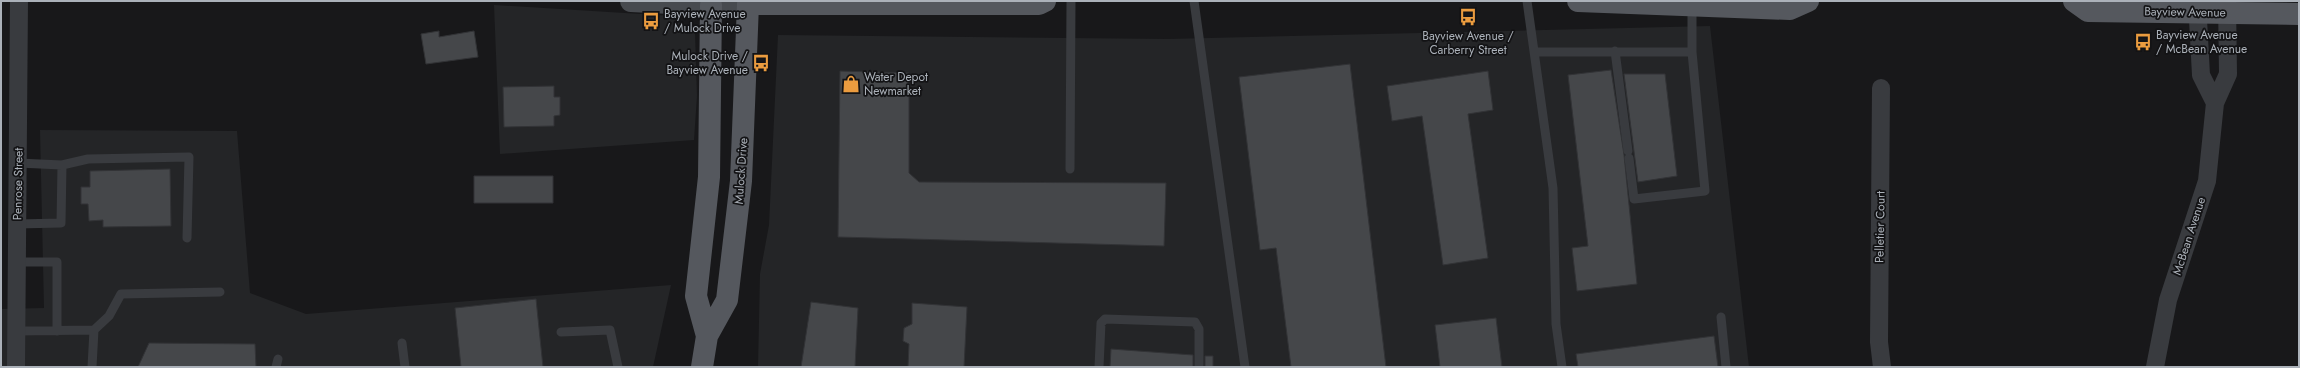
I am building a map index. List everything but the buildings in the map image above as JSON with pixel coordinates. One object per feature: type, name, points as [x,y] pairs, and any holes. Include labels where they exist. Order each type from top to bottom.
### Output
[{"type":"main road","points":[[631,1],[711,3],[1039,4],[1046,1]]},
{"type":"main road","points":[[1578,1],[1790,9],[1808,1]]},
{"type":"main road","name":"Bayview Avenue","points":[[2074,1],[2088,11],[2227,7],[2299,14]]},
{"type":"main road","name":"Mulock Drive","points":[[702,367],[707,336],[727,300],[741,181],[748,2]]},
{"type":"main road","name":"Mulock Drive","points":[[707,336],[696,296],[709,176],[711,3]]},
{"type":"street","name":"Penrose Street","points":[[16,367],[16,331],[9,299],[17,262],[19,1]]},
{"type":"street","points":[[2198,7],[2201,75],[2215,103]]},
{"type":"street","name":"McBean Avenue","points":[[2155,367],[2168,300],[2208,181],[2215,103],[2228,74],[2227,7]]},
{"type":"street","name":"Pelletier Court","points":[[1881,88],[1878,342],[1882,367]]},
{"type":"lane","points":[[1070,169],[1071,1]]},
{"type":"lane","points":[[1194,1],[1245,367]]},
{"type":"lane","points":[[1527,1],[1553,188],[1556,324],[1562,367]]},
{"type":"lane","points":[[1615,51],[1634,199],[1705,191],[1692,52],[1692,5]]},
{"type":"lane","points":[[1534,52],[1692,52]]},
{"type":"lane","points":[[18,163],[62,165],[88,159],[189,157],[187,238]]},
{"type":"lane","points":[[17,224],[61,223],[62,165]]},
{"type":"lane","points":[[17,262],[57,262],[57,331]]},
{"type":"lane","points":[[16,331],[94,330],[109,316],[120,294],[220,292]]},
{"type":"lane","points":[[1721,317],[1726,367]]},
{"type":"lane","points":[[1099,367],[1101,323],[1105,319],[1195,322],[1199,329],[1199,367]]},
{"type":"lane","points":[[92,367],[94,330]]},
{"type":"lane","points":[[561,332],[610,330],[618,367]]},
{"type":"lane","points":[[402,343],[405,367]]},
{"type":"shaded area","points":[[494,5],[673,16],[695,33],[697,96],[694,140],[500,154]]},
{"type":"shaded area","points":[[1710,26],[1749,367],[758,367],[760,274],[769,225],[778,35],[1168,39]]},
{"type":"shaded area","points":[[40,130],[237,131],[250,293],[306,314],[671,285],[653,367],[1,367],[1,309],[44,308]]},
{"type":"place","name":"Bayview Avenue / Carberry Street","points":[[1468,17]]},
{"type":"place","name":"Bayview Avenue / Mulock Drive","points":[[651,21]]},
{"type":"place","name":"Bayview Avenue / McBean Avenue","points":[[2143,42]]},
{"type":"place","name":"Mulock Drive / Bayview Avenue","points":[[761,63]]},
{"type":"place","name":"Water Depot Newmarket","points":[[851,84]]}]
